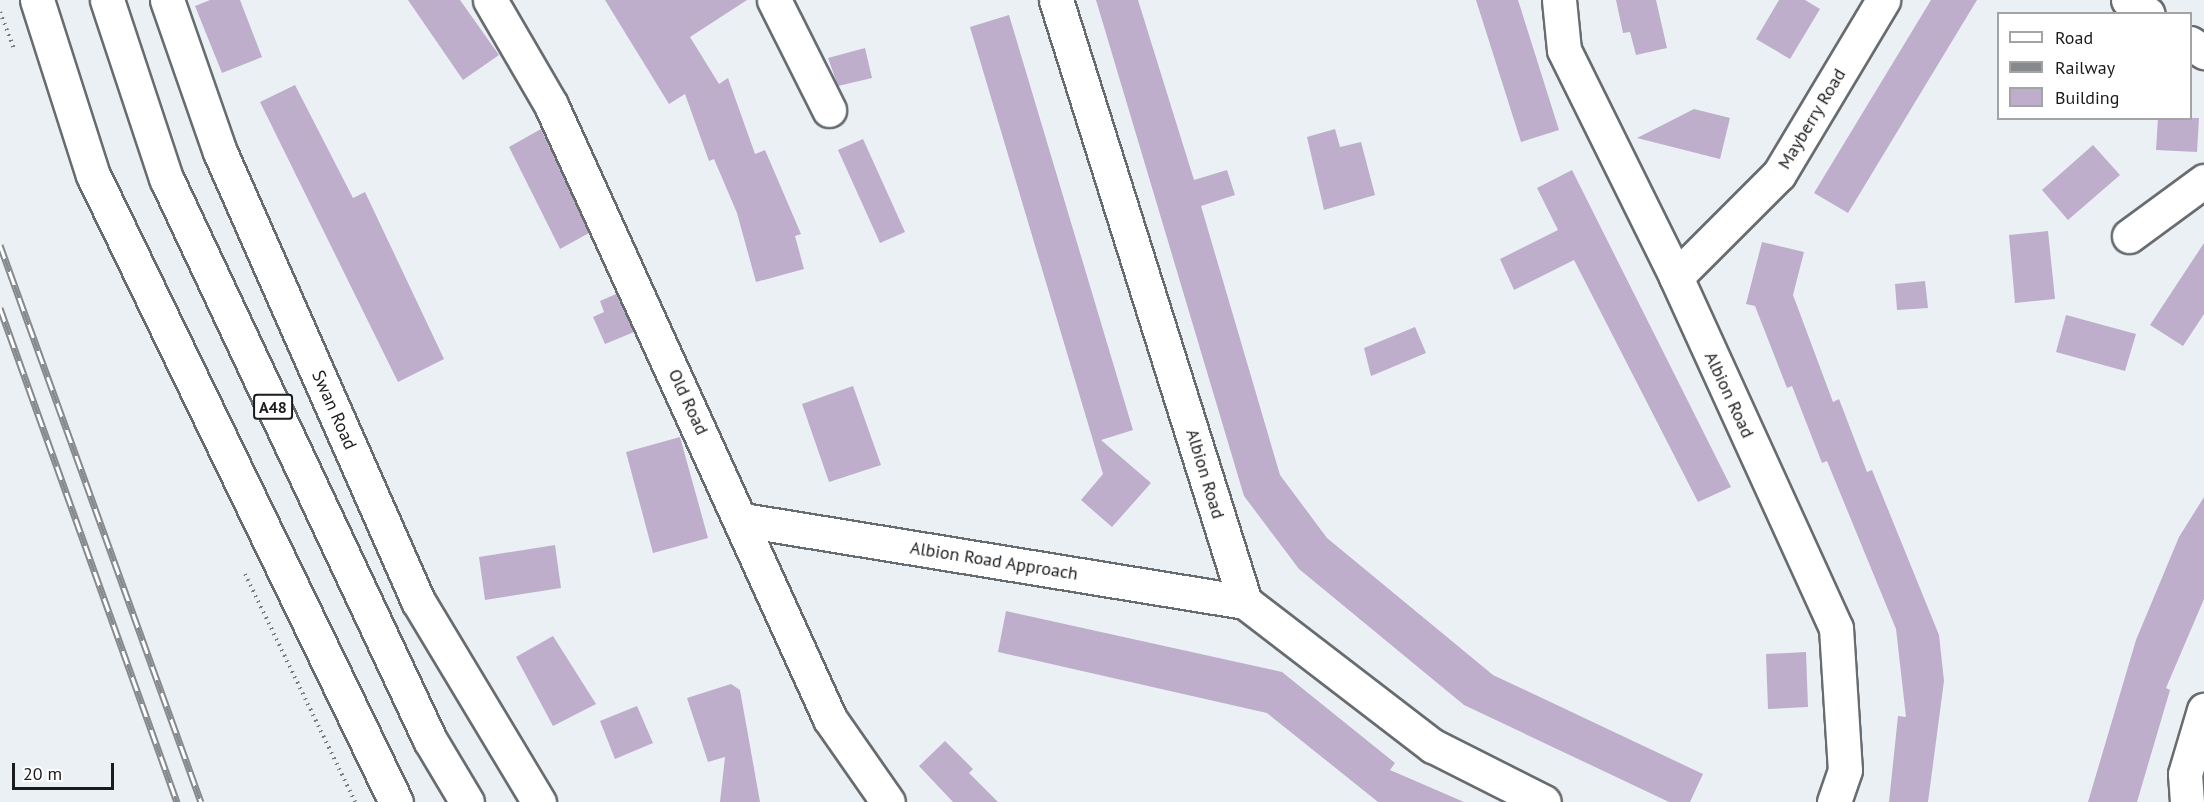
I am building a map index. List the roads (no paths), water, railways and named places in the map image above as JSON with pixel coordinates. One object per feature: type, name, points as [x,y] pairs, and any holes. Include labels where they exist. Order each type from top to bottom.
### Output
[{"type":"street","points":[[37,0],[93,175],[396,802]]},
{"type":"street","name":"A48","points":[[107,0],[166,178],[430,740],[467,802]]},
{"type":"street","name":"Swan Road","points":[[167,0],[220,152],[418,601],[539,802]]},
{"type":"street","name":"Old Road","points":[[489,0],[551,105],[743,520],[830,719],[888,802]]},
{"type":"street","points":[[774,0],[829,110]]},
{"type":"street","name":"Albion Road","points":[[1056,0],[1245,602]]},
{"type":"street","name":"Albion Road","points":[[1559,0],[1564,50],[1676,277],[1836,628],[1845,770],[1834,802]]},
{"type":"street","name":"Mayberry Road","points":[[1676,277],[1779,174],[1883,0]]},
{"type":"street","points":[[2128,0],[2145,12]]},
{"type":"street","points":[[2129,236],[2204,181]]},
{"type":"street","name":"Albion Road Approach","points":[[743,520],[1245,602]]},
{"type":"street","points":[[1245,602],[1433,746],[1544,802]]},
{"type":"street","points":[[2187,802],[2185,774],[2204,710]]},
{"type":"railway","points":[[0,245],[201,802]]},
{"type":"railway","points":[[0,308],[177,802]]}]
